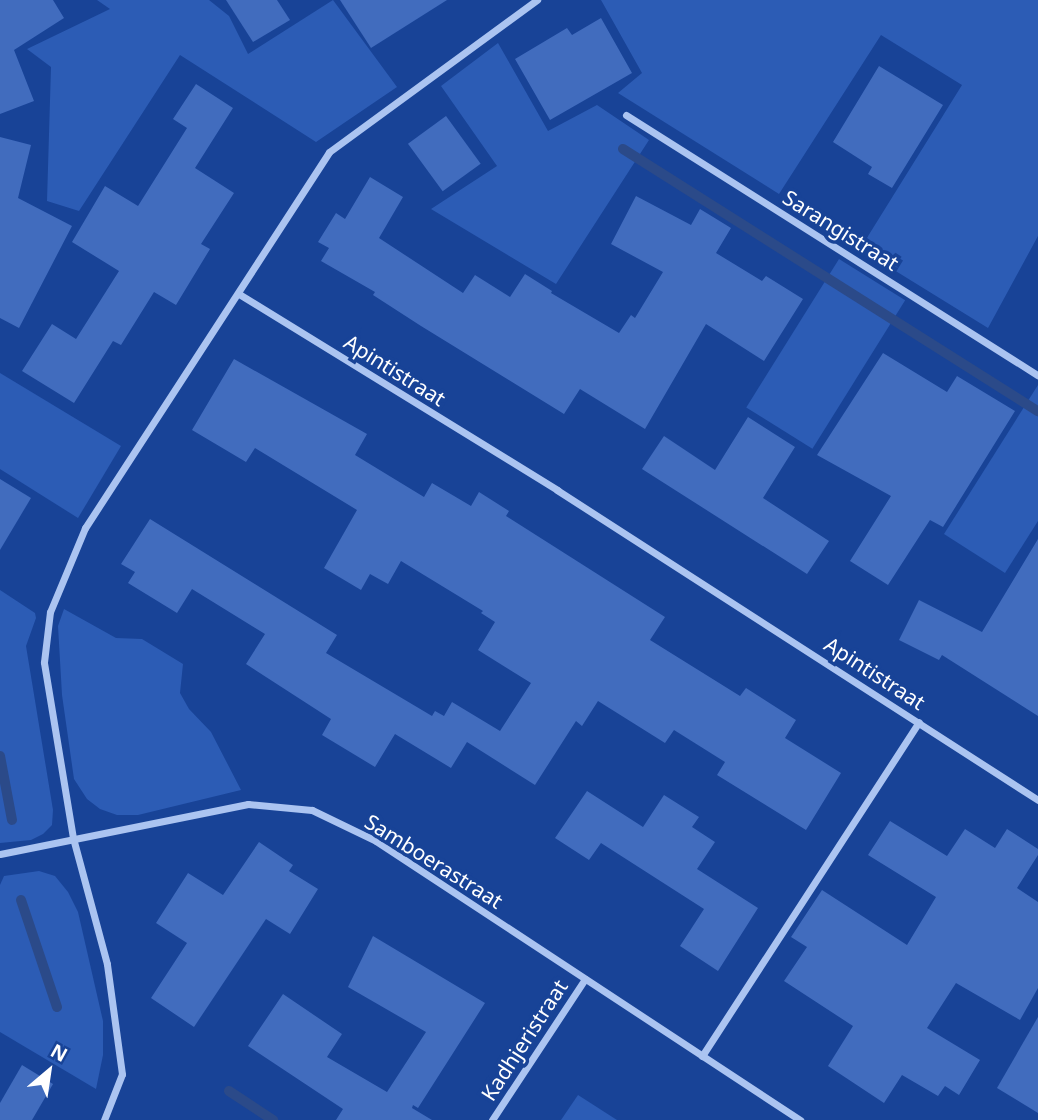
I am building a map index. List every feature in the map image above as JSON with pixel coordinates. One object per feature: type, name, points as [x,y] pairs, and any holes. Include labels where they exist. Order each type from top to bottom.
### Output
[{"type":"street","points":[[104,1120],[122,1074],[107,964],[73,838],[44,662],[50,612],[85,528],[329,152],[537,0]]},
{"type":"street","name":"Sarangistraat","points":[[626,115],[1038,375]]},
{"type":"street","name":"Apintistraat","points":[[239,294],[557,490],[1038,800]]},
{"type":"street","points":[[702,1056],[919,723]]},
{"type":"street","name":"Samboerastraat","points":[[0,854],[248,804],[312,810],[376,841],[800,1120]]},
{"type":"street","name":"Kadhjeristraat","points":[[492,1120],[585,979]]},
{"type":"shaded area","points":[[97,0],[209,0],[229,16],[248,54],[333,0],[397,87],[316,142],[180,55],[79,211],[47,201],[51,67],[27,49],[110,9]]},
{"type":"shaded area","points":[[601,0],[1038,0],[1038,236],[988,328],[860,249],[962,85],[881,35],[779,194],[618,93],[642,73]]},
{"type":"shaded area","points":[[498,43],[548,131],[597,105],[649,140],[556,284],[431,209],[497,166],[441,86]]},
{"type":"shaded area","points":[[839,259],[905,300],[812,449],[746,407]]},
{"type":"shaded area","points":[[0,373],[121,446],[78,518],[0,469]]},
{"type":"shaded area","points":[[1038,385],[1038,521],[1005,573],[944,534]]},
{"type":"shaded area","points":[[0,590],[35,613],[36,618],[26,646],[53,810],[52,825],[43,834],[31,840],[0,843]]},
{"type":"shaded area","points":[[64,609],[116,638],[142,639],[183,664],[180,693],[189,709],[211,732],[241,790],[138,815],[117,815],[100,809],[87,799],[74,779],[62,695],[58,626]]},
{"type":"shaded area","points":[[39,871],[55,876],[68,892],[78,912],[103,1021],[103,1055],[96,1089],[0,1032],[0,885],[4,876]]},
{"type":"shaded area","points":[[578,1095],[617,1120],[561,1120]]},
{"type":"building","points":[[0,0],[53,0],[64,18],[14,50],[34,101],[0,114]]},
{"type":"building","points":[[226,0],[277,0],[290,20],[253,42]]},
{"type":"building","points":[[340,0],[447,0],[371,48]]},
{"type":"building","points":[[601,18],[632,73],[550,120],[515,59],[567,28],[572,35]]},
{"type":"building","points":[[879,66],[943,105],[892,188],[868,174],[872,167],[833,142]]},
{"type":"building","points":[[196,84],[233,108],[195,168],[234,193],[201,244],[210,249],[176,305],[154,292],[121,345],[113,341],[74,403],[22,371],[52,324],[76,339],[119,271],[72,242],[105,186],[138,206],[187,128],[173,119]]},
{"type":"building","points":[[446,116],[481,164],[443,191],[408,144]]},
{"type":"building","points":[[0,137],[31,145],[18,198],[72,226],[19,328],[0,318]]},
{"type":"building","points":[[370,177],[403,197],[379,238],[463,293],[475,275],[510,297],[525,274],[552,291],[551,293],[619,333],[631,315],[635,318],[663,272],[611,244],[636,196],[691,225],[700,209],[731,228],[716,253],[762,281],[766,276],[803,299],[764,361],[706,324],[645,429],[580,389],[564,414],[421,326],[373,295],[375,292],[321,261],[329,248],[318,242],[336,213],[345,219]]},
{"type":"building","points":[[883,353],[947,392],[957,376],[1015,411],[943,527],[930,520],[888,585],[850,561],[891,496],[817,455]]},
{"type":"building","points":[[234,359],[367,434],[355,455],[424,497],[432,483],[471,506],[479,492],[509,511],[506,516],[665,617],[650,640],[740,696],[746,688],[796,720],[785,738],[841,773],[806,830],[717,775],[725,762],[674,730],[665,743],[598,701],[582,726],[576,721],[535,785],[467,742],[451,768],[395,734],[375,767],[322,735],[331,719],[246,664],[265,634],[192,589],[177,613],[128,583],[135,572],[121,564],[150,519],[337,635],[326,653],[432,716],[435,711],[444,716],[452,702],[500,731],[531,683],[478,650],[495,622],[481,613],[483,611],[401,561],[388,584],[370,574],[361,590],[324,568],[357,510],[255,448],[246,462],[192,430]]},
{"type":"building","points":[[748,417],[795,447],[763,498],[829,541],[807,574],[642,469],[664,436],[715,470]]},
{"type":"building","points":[[0,479],[31,498],[0,550]]},
{"type":"building","points":[[1038,539],[1038,716],[942,655],[939,660],[899,640],[919,600],[982,632]]},
{"type":"building","points":[[587,791],[643,827],[664,795],[699,817],[692,827],[715,842],[697,869],[758,908],[718,971],[680,946],[704,909],[601,843],[589,860],[555,838]]},
{"type":"building","points":[[890,821],[947,856],[965,829],[995,848],[1007,829],[1038,849],[1038,855],[1017,888],[1038,902],[1038,988],[1020,1020],[956,983],[927,1028],[980,1060],[959,1095],[945,1086],[938,1096],[902,1075],[884,1103],[828,1066],[853,1026],[784,981],[807,947],[791,937],[822,890],[907,945],[936,897],[868,855]]},
{"type":"building","points":[[259,842],[293,865],[289,871],[318,889],[290,934],[266,919],[194,1027],[151,998],[187,943],[156,923],[188,873],[223,895]]},
{"type":"building","points":[[373,936],[485,1003],[418,1108],[413,1105],[412,1108],[432,1120],[336,1120],[343,1109],[248,1046],[283,994],[342,1034],[327,1057],[387,1092],[426,1032],[348,987]]},
{"type":"building","points":[[1038,1017],[1038,1113],[997,1088]]},
{"type":"building","points":[[22,1065],[53,1084],[32,1120],[0,1120],[0,1103]]},
{"type":"waterway","points":[[623,149],[1038,411]]},
{"type":"waterway","points":[[0,756],[12,820]]},
{"type":"waterway","points":[[21,900],[57,1007]]},
{"type":"waterway","points":[[229,1091],[273,1120]]}]
